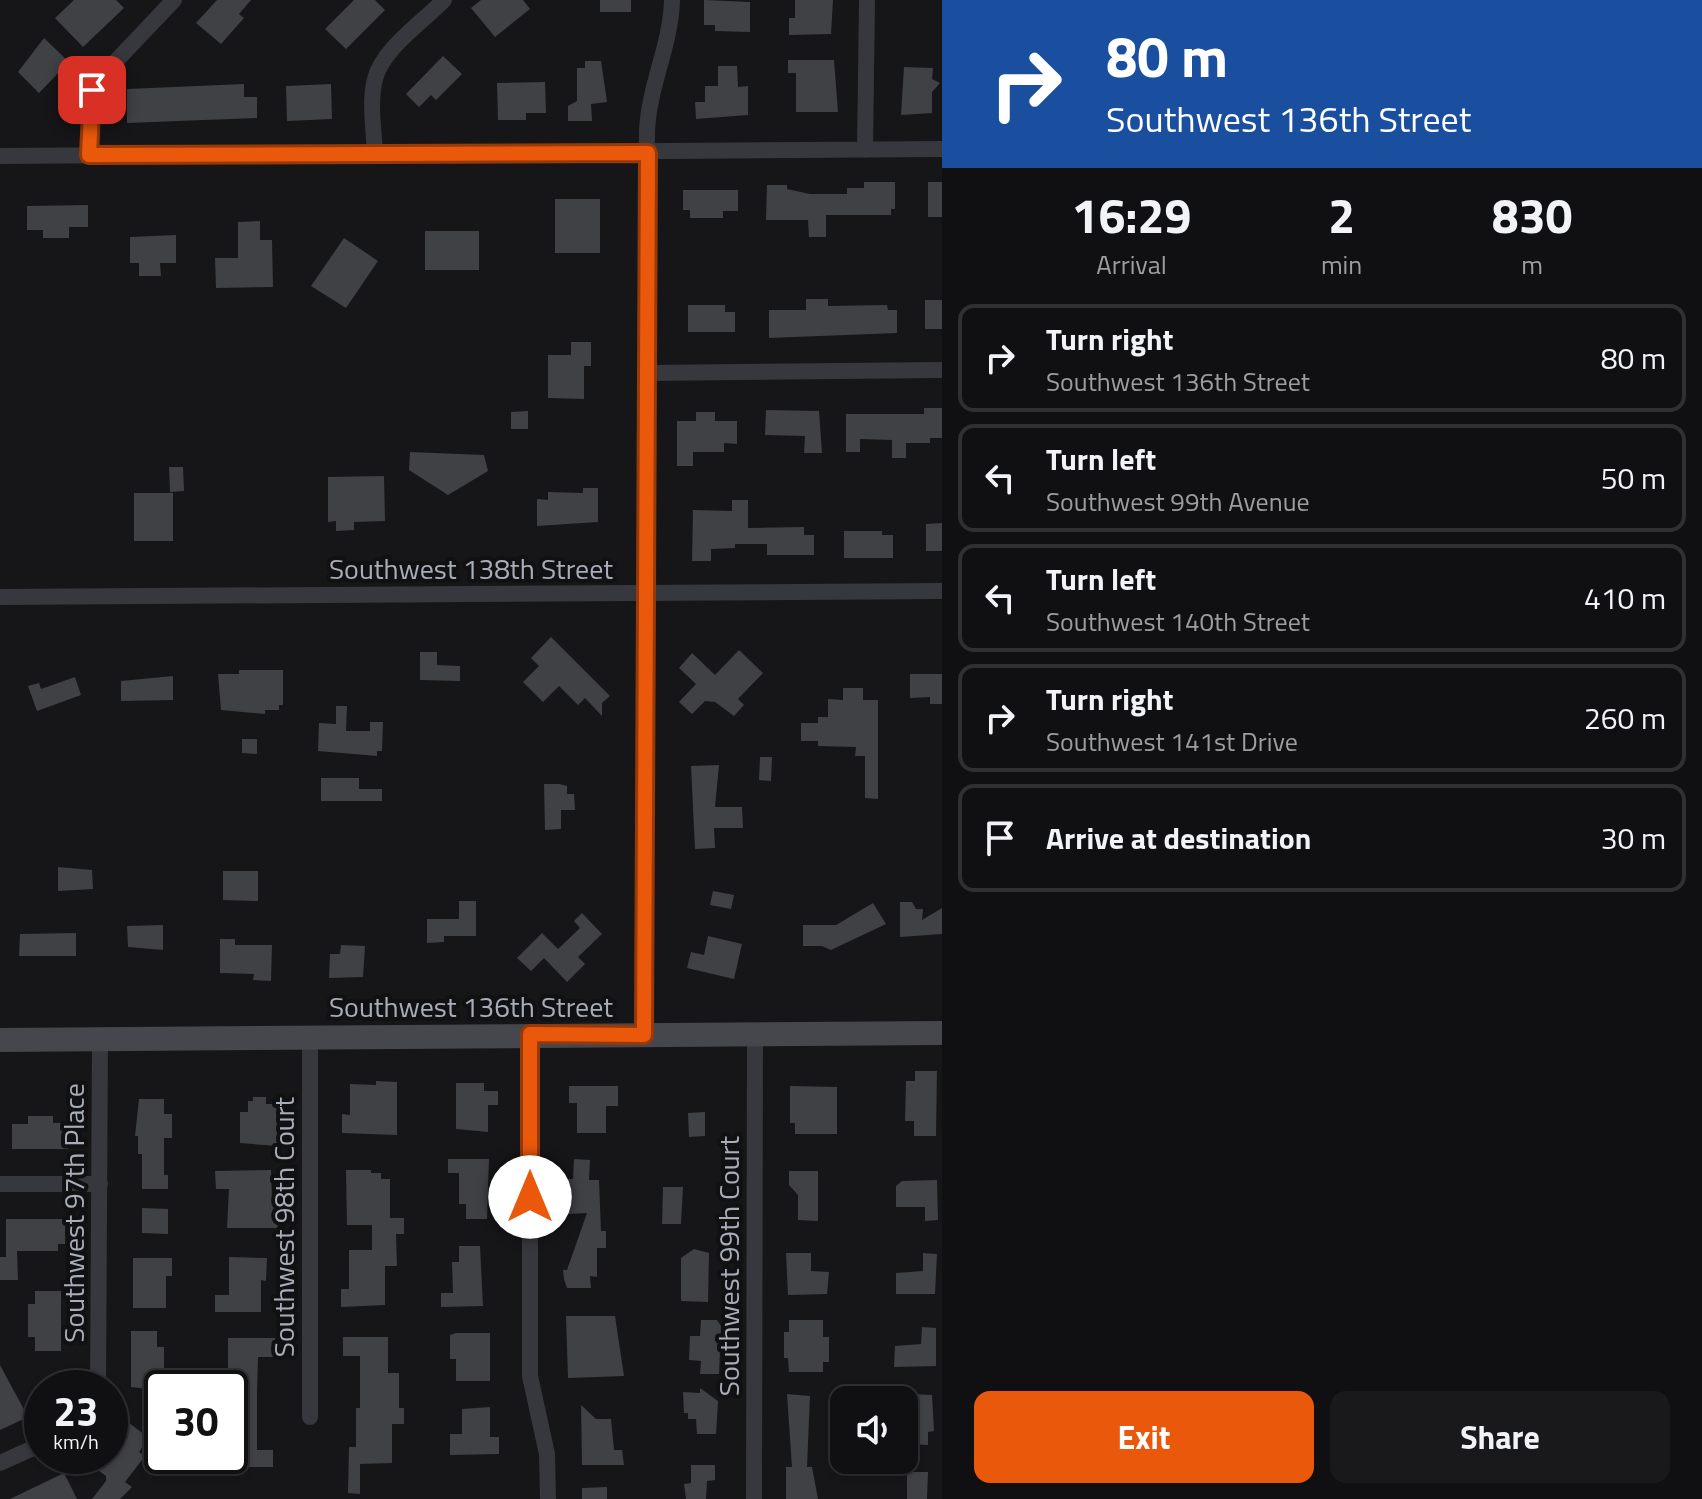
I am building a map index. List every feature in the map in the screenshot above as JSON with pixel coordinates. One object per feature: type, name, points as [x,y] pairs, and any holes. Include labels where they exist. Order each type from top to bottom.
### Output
[{"type":"street","points":[[89,155],[89,99],[97,81],[174,0]]},
{"type":"street","points":[[375,154],[373,87],[377,72],[399,44],[444,0]]},
{"type":"street","points":[[644,1035],[649,98],[669,36],[672,0]]},
{"type":"street","points":[[865,150],[867,0]]},
{"type":"street","points":[[0,156],[942,149]]},
{"type":"street","points":[[648,373],[942,370]]},
{"type":"street","name":"Southwest 138th Street","points":[[0,597],[942,591]]},
{"type":"street","name":"Southwest 136th Street","points":[[0,1040],[942,1033]]},
{"type":"street","points":[[530,1034],[530,1376],[547,1454],[548,1499]]},
{"type":"street","name":"Southwest 99th Court","points":[[754,1499],[755,1034]]},
{"type":"street","name":"Southwest 98th Court","points":[[310,1037],[310,1417]]},
{"type":"street","name":"Southwest 97th Place","points":[[98,1370],[100,1038]]},
{"type":"street","points":[[0,1184],[100,1184]]},
{"type":"street","points":[[0,1463],[24,1452]]},
{"type":"building","points":[[74,0],[116,0],[124,8],[83,47],[55,18]]},
{"type":"building","points":[[217,0],[251,0],[239,14],[244,18],[221,44],[196,23]]},
{"type":"building","points":[[354,0],[375,0],[385,10],[346,49],[325,29]]},
{"type":"building","points":[[481,0],[523,0],[530,9],[495,37],[471,8]]},
{"type":"building","points":[[600,0],[631,0],[631,12],[600,12]]},
{"type":"building","points":[[704,0],[750,2],[750,32],[715,31],[715,25],[704,25]]},
{"type":"building","points":[[795,0],[833,0],[831,34],[789,35],[789,18],[795,18]]},
{"type":"building","points":[[44,38],[69,62],[39,93],[18,72]]},
{"type":"building","points":[[443,56],[462,74],[436,100],[431,95],[419,107],[406,94]]},
{"type":"building","points":[[788,60],[834,60],[838,112],[796,112],[796,73],[788,73]]},
{"type":"building","points":[[585,61],[601,61],[607,102],[591,104],[592,121],[568,121],[568,106],[577,101],[577,68],[585,68]]},
{"type":"building","points":[[718,66],[737,66],[738,87],[748,86],[748,115],[696,119],[695,102],[705,102],[705,86],[718,86]]},
{"type":"building","points":[[904,67],[933,68],[932,79],[940,83],[932,92],[932,113],[901,115]]},
{"type":"building","points":[[545,82],[546,113],[526,113],[526,120],[498,120],[497,83]]},
{"type":"building","points":[[244,84],[244,97],[257,97],[257,118],[127,123],[127,89]]},
{"type":"building","points":[[331,84],[332,119],[287,121],[286,86]]},
{"type":"building","points":[[864,182],[895,182],[895,209],[891,209],[891,215],[826,215],[826,237],[809,237],[808,220],[766,220],[767,185],[787,185],[787,189],[810,194],[847,194],[847,188],[864,188]]},
{"type":"building","points":[[928,182],[942,182],[942,217],[928,217]]},
{"type":"building","points":[[683,190],[738,190],[738,211],[723,211],[723,218],[690,218],[690,210],[683,210]]},
{"type":"building","points":[[555,199],[600,199],[600,253],[555,253]]},
{"type":"building","points":[[88,205],[88,227],[69,227],[69,238],[43,238],[43,230],[27,230],[27,206]]},
{"type":"building","points":[[260,221],[260,240],[272,240],[273,287],[216,288],[215,258],[238,258],[238,222]]},
{"type":"building","points":[[425,231],[479,231],[479,270],[425,270]]},
{"type":"building","points":[[176,235],[176,263],[160,263],[161,276],[139,276],[139,263],[130,263],[130,237]]},
{"type":"building","points":[[344,238],[378,261],[346,308],[311,286]]},
{"type":"building","points":[[806,299],[828,299],[828,306],[887,305],[888,310],[897,310],[897,333],[769,338],[769,310],[806,310]]},
{"type":"building","points":[[925,300],[942,300],[942,329],[925,329]]},
{"type":"building","points":[[688,305],[725,305],[725,312],[735,312],[735,332],[688,332]]},
{"type":"building","points":[[571,342],[591,342],[591,366],[584,366],[584,399],[548,398],[548,355],[571,355]]},
{"type":"building","points":[[924,408],[942,408],[942,438],[930,438],[930,443],[906,443],[906,458],[892,458],[892,440],[860,439],[860,452],[846,452],[846,414],[924,414]]},
{"type":"building","points":[[766,410],[819,411],[822,453],[804,453],[805,436],[765,435]]},
{"type":"building","points":[[528,411],[528,429],[511,429],[511,412]]},
{"type":"building","points":[[696,412],[715,412],[715,421],[737,421],[737,444],[724,443],[724,452],[693,452],[693,466],[677,466],[677,421],[696,421]]},
{"type":"building","points":[[410,452],[484,455],[488,471],[448,495],[409,470]]},
{"type":"building","points":[[169,467],[183,467],[184,491],[170,492]]},
{"type":"building","points":[[384,476],[385,521],[354,522],[354,530],[336,531],[336,521],[328,522],[328,477]]},
{"type":"building","points":[[583,488],[598,488],[598,522],[537,526],[537,499],[548,500],[548,492],[583,493]]},
{"type":"building","points":[[134,493],[173,493],[173,541],[134,541]]},
{"type":"building","points":[[732,500],[748,500],[748,528],[804,527],[804,535],[814,535],[814,555],[767,555],[767,544],[735,544],[735,548],[711,549],[711,561],[692,561],[693,510],[732,511]]},
{"type":"building","points":[[942,523],[942,551],[926,551],[926,524]]},
{"type":"building","points":[[844,531],[882,531],[882,535],[893,535],[893,558],[844,558]]},
{"type":"building","points":[[551,637],[610,696],[602,703],[602,716],[585,698],[578,705],[559,686],[543,702],[523,682],[539,666],[531,658]]},
{"type":"building","points":[[739,650],[763,673],[738,699],[744,705],[734,716],[715,702],[705,701],[692,714],[679,702],[696,684],[679,668],[692,653],[715,675]]},
{"type":"building","points":[[420,652],[437,652],[437,665],[460,666],[460,681],[420,680]]},
{"type":"building","points":[[239,670],[283,670],[283,705],[279,705],[279,710],[265,710],[265,714],[221,710],[218,674],[239,674]]},
{"type":"building","points":[[910,674],[942,674],[942,704],[930,704],[930,697],[910,698]]},
{"type":"building","points":[[173,676],[173,700],[121,701],[121,681]]},
{"type":"building","points":[[75,677],[81,695],[37,711],[28,686],[39,683],[41,689]]},
{"type":"building","points":[[843,688],[863,688],[863,700],[878,700],[878,799],[865,798],[865,756],[855,756],[856,747],[818,746],[818,741],[801,741],[801,723],[818,723],[818,717],[828,717],[828,699],[843,700]]},
{"type":"building","points":[[336,706],[347,706],[346,731],[370,731],[370,722],[383,722],[382,751],[377,751],[377,756],[318,751],[319,723],[336,724]]},
{"type":"building","points":[[242,739],[257,739],[257,754],[242,753]]},
{"type":"building","points":[[760,757],[772,757],[771,781],[759,780]]},
{"type":"building","points":[[719,765],[715,807],[742,807],[743,828],[714,828],[715,848],[695,849],[691,766]]},
{"type":"building","points":[[321,778],[359,778],[359,789],[382,789],[382,801],[321,801]]},
{"type":"building","points":[[544,784],[567,786],[567,794],[574,794],[575,810],[561,810],[561,829],[545,830]]},
{"type":"building","points":[[58,867],[92,870],[93,889],[58,891]]},
{"type":"building","points":[[223,871],[258,871],[258,901],[223,900]]},
{"type":"building","points":[[713,891],[734,895],[731,909],[710,905]]},
{"type":"building","points":[[459,901],[476,901],[476,936],[444,936],[444,942],[427,943],[427,919],[459,919]]},
{"type":"building","points":[[900,902],[912,902],[916,909],[923,909],[922,920],[942,908],[942,934],[900,937]]},
{"type":"building","points":[[873,903],[886,924],[831,950],[822,946],[803,946],[803,925],[836,925]]},
{"type":"building","points":[[582,913],[602,934],[578,957],[585,964],[567,982],[544,958],[531,971],[517,958],[542,933],[558,949],[580,928],[574,921]]},
{"type":"building","points":[[163,925],[163,950],[128,947],[127,926]]},
{"type":"building","points":[[76,933],[76,956],[19,956],[20,934]]},
{"type":"building","points":[[708,936],[742,944],[734,979],[687,968],[691,952],[704,955]]},
{"type":"building","points":[[220,939],[235,939],[235,945],[272,945],[271,981],[253,980],[254,974],[220,973]]},
{"type":"building","points":[[341,945],[365,946],[363,977],[329,978],[330,954],[340,954]]},
{"type":"building","points":[[915,1071],[937,1071],[936,1136],[914,1136],[914,1121],[905,1121],[906,1081],[915,1081]]},
{"type":"building","points":[[376,1081],[397,1082],[397,1135],[342,1133],[342,1114],[350,1115],[350,1084],[376,1085]]},
{"type":"building","points":[[456,1083],[484,1083],[484,1091],[498,1091],[498,1105],[488,1105],[488,1132],[456,1129]]},
{"type":"building","points":[[569,1086],[618,1086],[618,1106],[606,1106],[606,1133],[577,1133],[577,1103],[569,1103]]},
{"type":"building","points":[[790,1086],[837,1087],[837,1134],[795,1134],[795,1123],[790,1123]]},
{"type":"building","points":[[253,1097],[266,1097],[266,1104],[277,1104],[277,1146],[240,1143],[240,1112],[248,1112],[248,1101],[253,1101]]},
{"type":"building","points":[[139,1099],[164,1099],[164,1114],[172,1114],[172,1138],[164,1138],[164,1175],[168,1175],[168,1189],[142,1189],[142,1154],[138,1154],[138,1136],[135,1136]]},
{"type":"building","points":[[705,1112],[705,1136],[689,1137],[688,1113]]},
{"type":"building","points":[[28,1116],[53,1116],[53,1123],[67,1123],[68,1149],[12,1149],[12,1124],[28,1124]]},
{"type":"building","points":[[448,1159],[489,1159],[487,1219],[466,1219],[466,1204],[459,1204],[459,1173],[448,1173]]},
{"type":"building","points":[[574,1159],[590,1160],[589,1180],[599,1180],[601,1231],[606,1231],[606,1248],[597,1248],[597,1277],[590,1276],[591,1288],[567,1288],[564,1279],[563,1270],[567,1270],[587,1213],[568,1214],[568,1179],[573,1179]]},
{"type":"building","points":[[271,1170],[272,1200],[276,1200],[278,1228],[227,1228],[229,1189],[216,1189],[215,1171]]},
{"type":"building","points":[[346,1170],[371,1170],[371,1173],[381,1173],[381,1179],[390,1179],[390,1218],[404,1218],[404,1234],[396,1234],[397,1266],[385,1266],[385,1305],[341,1307],[341,1289],[349,1289],[349,1250],[372,1250],[372,1225],[347,1225]]},
{"type":"building","points":[[789,1171],[818,1171],[818,1221],[798,1220],[798,1195],[789,1185]]},
{"type":"building","points":[[937,1180],[938,1220],[925,1221],[925,1207],[896,1207],[896,1186],[902,1181]]},
{"type":"building","points":[[663,1187],[683,1187],[681,1224],[662,1224]]},
{"type":"building","points":[[142,1208],[168,1209],[168,1234],[142,1233]]},
{"type":"building","points":[[6,1219],[65,1219],[65,1244],[58,1244],[58,1251],[17,1251],[18,1280],[0,1280],[0,1257],[6,1257]]},
{"type":"building","points":[[459,1246],[480,1246],[483,1306],[441,1307],[441,1293],[453,1293],[452,1262],[459,1262]]},
{"type":"building","points":[[694,1249],[709,1253],[708,1302],[681,1301],[681,1258]]},
{"type":"building","points":[[786,1253],[811,1253],[811,1271],[829,1272],[827,1294],[788,1295]]},
{"type":"building","points":[[923,1253],[937,1254],[935,1294],[896,1294],[896,1273],[923,1271]]},
{"type":"building","points":[[229,1257],[267,1258],[266,1281],[261,1280],[261,1312],[215,1312],[215,1295],[229,1295]]},
{"type":"building","points":[[133,1258],[172,1258],[172,1276],[166,1276],[166,1308],[133,1308]]},
{"type":"building","points":[[35,1291],[61,1291],[61,1351],[35,1351],[35,1337],[28,1337],[28,1304],[35,1304]]},
{"type":"building","points":[[566,1316],[615,1316],[624,1376],[568,1378]]},
{"type":"building","points":[[701,1320],[717,1320],[721,1326],[719,1374],[700,1374],[701,1361],[689,1360],[690,1336],[700,1336]]},
{"type":"building","points":[[789,1320],[823,1320],[823,1337],[829,1337],[829,1362],[823,1362],[823,1372],[789,1372],[788,1358],[784,1358],[784,1332],[789,1332]]},
{"type":"building","points":[[922,1327],[936,1328],[936,1366],[894,1367],[895,1346],[921,1344]]},
{"type":"building","points":[[131,1331],[157,1331],[157,1347],[164,1347],[164,1370],[144,1370],[144,1389],[131,1387]]},
{"type":"building","points":[[490,1333],[490,1381],[456,1381],[456,1359],[450,1359],[450,1335]]},
{"type":"building","points":[[343,1337],[388,1337],[388,1373],[399,1373],[399,1408],[404,1408],[404,1424],[392,1424],[392,1463],[360,1464],[360,1494],[348,1493],[349,1447],[356,1447],[356,1408],[360,1408],[360,1356],[343,1356]]},
{"type":"building","points":[[228,1338],[275,1338],[275,1357],[258,1357],[257,1392],[257,1450],[273,1450],[273,1467],[248,1467],[248,1370],[228,1370]]},
{"type":"building","points":[[0,1365],[24,1410],[24,1419],[0,1430]]},
{"type":"building","points":[[700,1388],[718,1401],[716,1434],[697,1434],[696,1419],[688,1419],[688,1413],[684,1413],[683,1392],[700,1393]]},
{"type":"building","points":[[787,1394],[810,1396],[807,1467],[812,1467],[818,1499],[786,1499],[786,1467],[792,1467]]},
{"type":"building","points":[[918,1394],[932,1395],[934,1431],[928,1432],[928,1445],[918,1444]]},
{"type":"building","points":[[581,1405],[596,1419],[611,1419],[614,1450],[622,1450],[624,1465],[582,1465]]},
{"type":"building","points":[[490,1407],[490,1437],[499,1437],[499,1454],[450,1455],[450,1434],[462,1434],[462,1409]]},
{"type":"building","points":[[128,1424],[144,1434],[144,1445],[139,1452],[144,1457],[125,1482],[132,1487],[120,1499],[92,1499],[106,1481],[103,1474],[128,1474]]},
{"type":"building","points":[[691,1465],[715,1465],[715,1480],[707,1481],[706,1499],[686,1499],[684,1484],[691,1483]]},
{"type":"building","points":[[928,1472],[927,1499],[907,1499],[907,1474]]},
{"type":"building","points":[[64,1474],[77,1499],[10,1499]]},
{"type":"building","points":[[607,1487],[607,1499],[582,1499],[582,1488]]},
{"type":"route","points":[[92,90],[89,99],[89,155],[648,153],[644,1035],[530,1034],[530,1197]]}]
